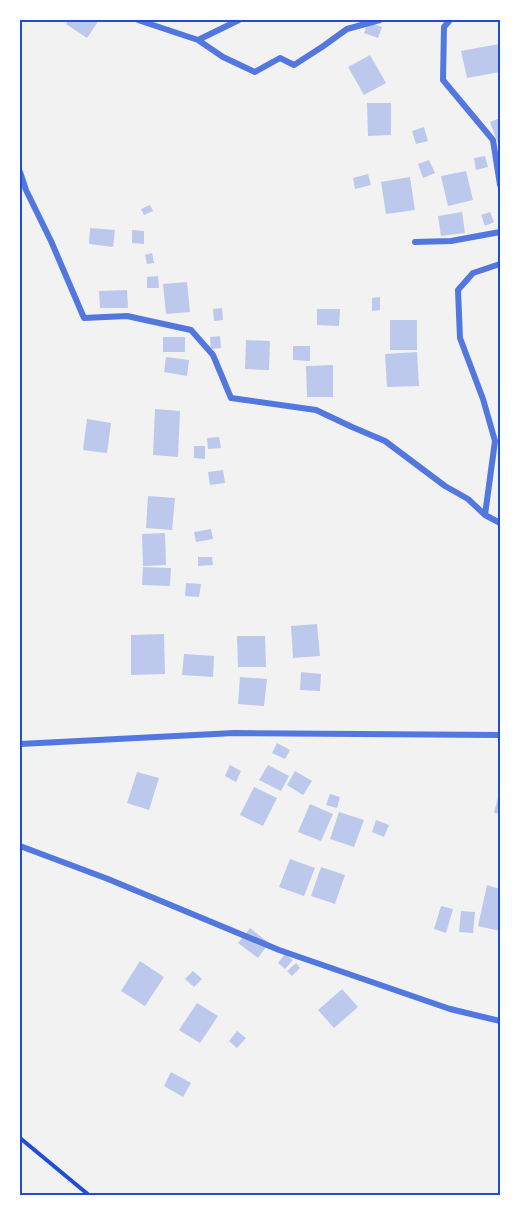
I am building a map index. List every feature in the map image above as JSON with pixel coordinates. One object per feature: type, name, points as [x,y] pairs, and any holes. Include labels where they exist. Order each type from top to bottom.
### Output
[{"type":"street","points":[[138,20],[198,40],[223,57],[255,72],[280,58],[294,65],[347,29],[380,20]]},
{"type":"street","points":[[198,40],[239,20]]},
{"type":"street","points":[[450,20],[444,27],[443,80],[493,140],[501,185]]},
{"type":"street","points":[[20,172],[84,318],[127,316],[191,330],[213,355],[231,398],[316,410],[385,441],[446,486],[468,499],[485,515],[501,523]]},
{"type":"street","points":[[415,242],[451,241],[501,232]]},
{"type":"street","points":[[485,515],[495,441],[483,399],[460,338],[458,290],[473,273],[501,264]]},
{"type":"street","points":[[20,744],[234,733],[501,735]]},
{"type":"street","points":[[20,846],[108,879],[279,950],[450,1009],[501,1021]]},
{"type":"path","points":[[20,1138],[90,1196]]},
{"type":"building","points":[[68,20],[99,20],[87,38],[66,24]]},
{"type":"building","points":[[368,22],[382,27],[378,38],[364,33]]},
{"type":"building","points":[[499,44],[500,72],[467,78],[461,51]]},
{"type":"building","points":[[370,55],[386,83],[364,95],[348,67]]},
{"type":"building","points":[[367,103],[391,103],[391,135],[368,136]]},
{"type":"building","points":[[500,118],[500,149],[490,122]]},
{"type":"building","points":[[424,127],[428,141],[416,144],[412,131]]},
{"type":"building","points":[[485,156],[488,167],[476,170],[474,158]]},
{"type":"building","points":[[429,160],[435,173],[423,178],[418,164]]},
{"type":"building","points":[[466,171],[473,200],[448,206],[441,176]]},
{"type":"building","points":[[368,174],[371,185],[355,189],[353,178]]},
{"type":"building","points":[[410,177],[415,210],[386,214],[381,182]]},
{"type":"building","points":[[150,205],[153,211],[144,215],[141,209]]},
{"type":"building","points":[[462,212],[465,233],[441,236],[438,216]]},
{"type":"building","points":[[490,212],[494,222],[485,226],[481,215]]},
{"type":"building","points":[[90,228],[115,230],[113,247],[89,244]]},
{"type":"building","points":[[132,230],[144,231],[144,244],[132,243]]},
{"type":"building","points":[[152,253],[154,263],[147,264],[145,255]]},
{"type":"building","points":[[158,276],[159,288],[147,288],[147,277]]},
{"type":"building","points":[[187,282],[190,312],[166,314],[163,284]]},
{"type":"building","points":[[127,290],[128,308],[100,308],[99,291]]},
{"type":"building","points":[[380,297],[380,310],[372,311],[372,298]]},
{"type":"building","points":[[222,308],[223,320],[214,321],[213,309]]},
{"type":"building","points":[[317,309],[340,309],[339,326],[317,325]]},
{"type":"building","points":[[390,320],[417,320],[417,350],[390,350]]},
{"type":"building","points":[[220,336],[221,348],[211,349],[210,337]]},
{"type":"building","points":[[163,337],[185,337],[185,352],[163,352]]},
{"type":"building","points":[[246,340],[270,341],[269,370],[245,369]]},
{"type":"building","points":[[293,346],[310,346],[310,361],[293,360]]},
{"type":"building","points":[[417,352],[419,386],[387,387],[385,354]]},
{"type":"building","points":[[166,357],[189,360],[187,376],[164,372]]},
{"type":"building","points":[[333,365],[333,397],[307,397],[306,366]]},
{"type":"building","points":[[155,409],[180,411],[178,457],[153,455]]},
{"type":"building","points":[[87,419],[111,423],[107,453],[83,450]]},
{"type":"building","points":[[219,437],[221,448],[208,449],[207,438]]},
{"type":"building","points":[[194,446],[205,446],[205,459],[194,458]]},
{"type":"building","points":[[223,470],[225,483],[210,485],[208,472]]},
{"type":"building","points":[[148,496],[175,498],[172,530],[146,528]]},
{"type":"building","points":[[211,529],[213,539],[196,542],[194,532]]},
{"type":"building","points":[[165,533],[166,565],[143,566],[142,534]]},
{"type":"building","points":[[198,557],[212,557],[213,565],[198,566]]},
{"type":"building","points":[[143,567],[171,568],[170,586],[142,585]]},
{"type":"building","points":[[186,583],[201,584],[199,597],[185,596]]},
{"type":"building","points":[[317,624],[320,656],[293,658],[291,626]]},
{"type":"building","points":[[164,634],[165,674],[131,675],[131,635]]},
{"type":"building","points":[[237,636],[265,636],[266,667],[238,667]]},
{"type":"building","points":[[184,654],[214,656],[213,677],[182,675]]},
{"type":"building","points":[[301,672],[321,674],[320,691],[300,690]]},
{"type":"building","points":[[240,677],[267,679],[264,706],[238,704]]},
{"type":"building","points":[[277,743],[290,750],[285,759],[272,753]]},
{"type":"building","points":[[230,765],[241,771],[236,782],[225,776]]},
{"type":"building","points":[[268,765],[289,776],[281,791],[259,780]]},
{"type":"building","points":[[295,771],[312,781],[303,795],[287,785]]},
{"type":"building","points":[[137,772],[159,778],[149,810],[127,803]]},
{"type":"building","points":[[254,787],[277,798],[263,826],[240,815]]},
{"type":"building","points":[[500,790],[500,814],[494,813]]},
{"type":"building","points":[[330,794],[340,797],[337,808],[326,805]]},
{"type":"building","points":[[310,804],[333,814],[321,841],[298,832]]},
{"type":"building","points":[[339,812],[364,820],[354,847],[330,839]]},
{"type":"building","points":[[376,820],[389,825],[384,837],[372,832]]},
{"type":"building","points":[[290,859],[315,868],[304,896],[279,887]]},
{"type":"building","points":[[321,867],[345,875],[335,904],[311,896]]},
{"type":"building","points":[[487,885],[500,889],[500,931],[478,926]]},
{"type":"building","points":[[441,906],[453,909],[446,933],[434,929]]},
{"type":"building","points":[[461,911],[475,912],[473,933],[459,932]]},
{"type":"building","points":[[250,928],[269,943],[258,958],[238,943]]},
{"type":"building","points":[[285,954],[293,960],[285,969],[278,963]]},
{"type":"building","points":[[140,961],[164,977],[145,1006],[121,991]]},
{"type":"building","points":[[296,963],[300,968],[292,976],[287,971]]},
{"type":"building","points":[[193,971],[202,979],[194,987],[185,979]]},
{"type":"building","points":[[342,989],[358,1007],[334,1028],[318,1010]]},
{"type":"building","points":[[197,1003],[218,1016],[200,1043],[179,1030]]},
{"type":"building","points":[[237,1031],[246,1038],[237,1048],[229,1041]]},
{"type":"building","points":[[171,1072],[191,1083],[183,1097],[164,1086]]}]
